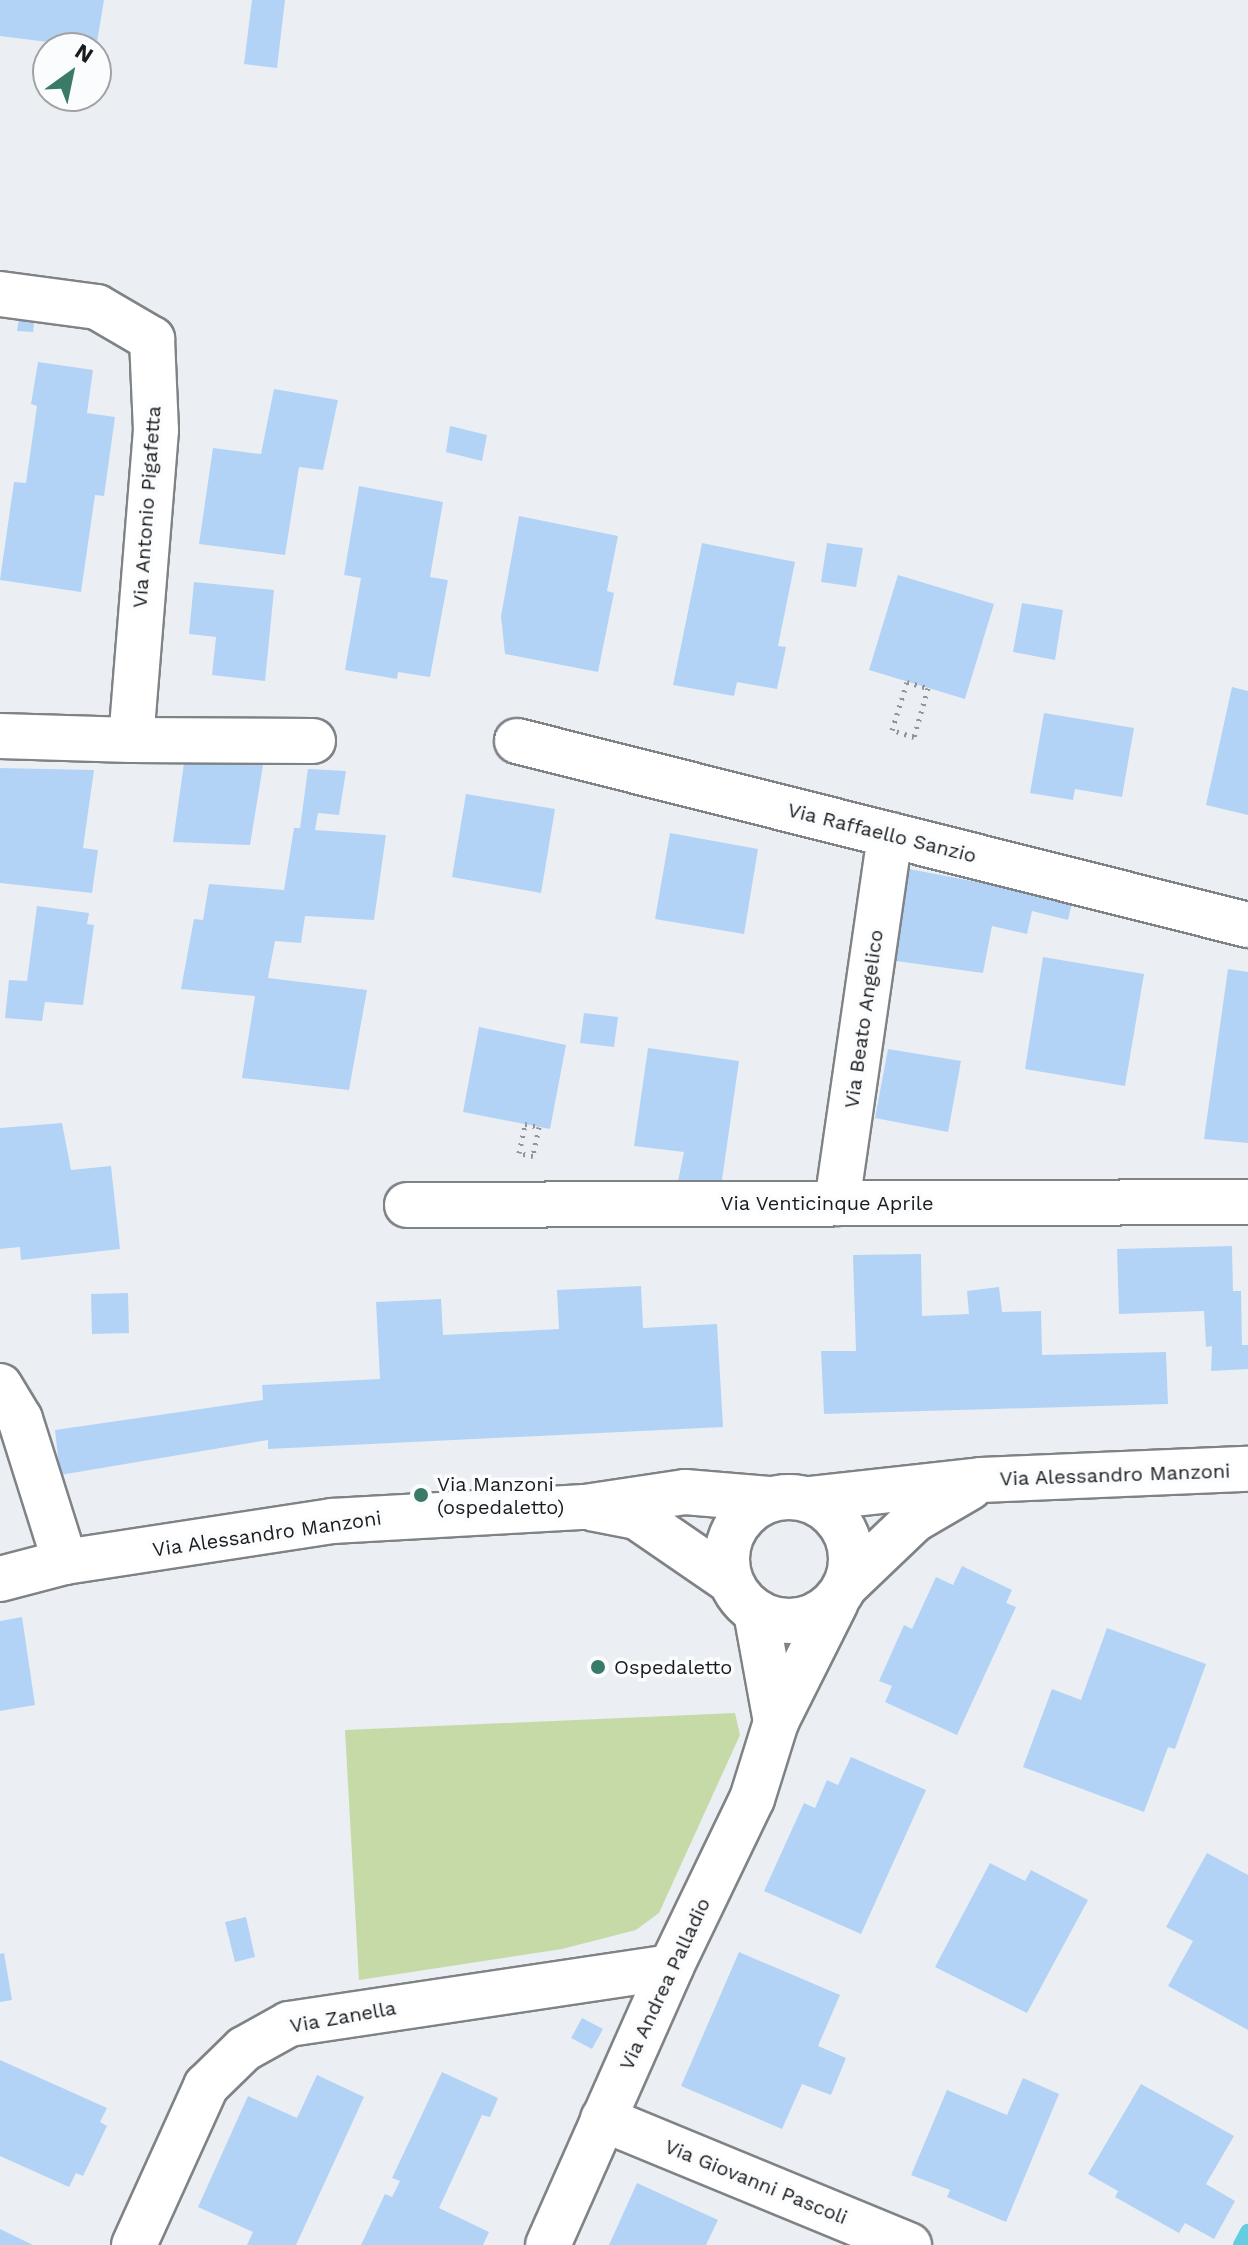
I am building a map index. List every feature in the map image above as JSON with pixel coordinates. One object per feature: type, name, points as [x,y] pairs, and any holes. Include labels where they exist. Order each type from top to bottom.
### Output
[{"type":"street","name":"Via Antonio Pigafetta","points":[[0,294],[97,307],[152,339],[156,430],[131,740]]},
{"type":"street","points":[[0,736],[313,741]]},
{"type":"street","name":"Via Raffaello Sanzio","points":[[517,741],[1248,925]]},
{"type":"street","name":"Via Beato Angelico","points":[[837,1203],[890,835]]},
{"type":"street","name":"Via Venticinque Aprile","points":[[407,1205],[1248,1202]]},
{"type":"street","points":[[0,1386],[20,1419],[65,1562]]},
{"type":"street","name":"Via Alessandro Manzoni","points":[[0,1579],[65,1562],[332,1521],[585,1507],[685,1492],[789,1499],[981,1480],[1248,1469]]},
{"type":"street","name":"Via Alessandro Manzoni","points":[[841,1593],[914,1520],[981,1480]]},
{"type":"street","points":[[789,1499],[834,1516],[850,1541],[852,1563],[841,1593],[818,1616],[797,1622],[775,1621],[743,1597],[728,1542],[737,1524],[751,1509],[789,1499]]},
{"type":"street","name":"Via Alessandro Manzoni","points":[[585,1507],[637,1517],[743,1597]]},
{"type":"street","name":"Via Andrea Palladio","points":[[548,2245],[671,1967],[752,1799],[772,1744],[776,1722],[841,1593]]},
{"type":"street","name":"Via Andrea Palladio","points":[[743,1597],[776,1722]]},
{"type":"street","name":"Via Zanella","points":[[134,2245],[206,2086],[244,2049],[289,2024],[671,1967]]},
{"type":"street","name":"Via Giovanni Pascoli","points":[[603,2119],[909,2245]]},
{"type":"path","points":[[907,682],[928,688],[914,737],[892,730],[907,682]]},
{"type":"path","points":[[525,1124],[539,1127],[533,1156],[519,1153],[525,1124]]},
{"type":"green space","points":[[735,1713],[740,1735],[659,1913],[636,1930],[562,1949],[359,1980],[345,1730]]},
{"type":"building","points":[[0,0],[104,0],[99,32],[32,32],[32,40],[0,36]]},
{"type":"building","points":[[252,0],[285,0],[277,68],[244,64]]},
{"type":"building","points":[[20,313],[35,316],[33,332],[17,331]]},
{"type":"building","points":[[38,362],[93,370],[87,413],[115,417],[104,496],[95,495],[81,592],[0,580],[14,482],[26,483],[37,406],[31,404]]},
{"type":"building","points":[[274,389],[338,400],[323,470],[299,467],[285,555],[199,544],[213,448],[261,454]]},
{"type":"building","points":[[450,426],[487,435],[482,461],[446,452]]},
{"type":"building","points":[[359,486],[443,502],[430,577],[448,580],[430,677],[398,672],[397,679],[345,670],[361,578],[344,575]]},
{"type":"building","points":[[519,516],[618,536],[607,591],[614,593],[598,672],[505,654],[501,616]]},
{"type":"building","points":[[702,543],[795,562],[778,646],[786,647],[777,689],[737,682],[734,696],[673,685]]},
{"type":"building","points":[[827,543],[863,548],[856,587],[821,582]]},
{"type":"building","points":[[898,575],[994,604],[965,699],[869,670]]},
{"type":"building","points":[[194,582],[274,590],[265,681],[212,675],[216,637],[189,634]]},
{"type":"building","points":[[1022,603],[1063,610],[1055,660],[1013,652]]},
{"type":"building","points":[[1232,687],[1248,691],[1248,815],[1206,805]]},
{"type":"building","points":[[1044,713],[1134,728],[1122,797],[1075,789],[1073,800],[1030,793]]},
{"type":"building","points":[[185,756],[264,759],[250,845],[173,842]]},
{"type":"building","points":[[0,768],[94,770],[83,848],[98,850],[92,893],[0,883]]},
{"type":"building","points":[[308,769],[346,771],[339,815],[318,813],[315,830],[386,835],[374,920],[305,916],[301,943],[275,941],[268,978],[367,990],[349,1090],[242,1078],[255,996],[181,989],[194,919],[203,920],[209,884],[284,890],[294,828],[300,828]]},
{"type":"building","points":[[466,794],[555,809],[541,893],[452,877]]},
{"type":"building","points":[[670,833],[758,849],[744,934],[655,919]]},
{"type":"building","points":[[904,868],[1035,893],[1074,894],[1068,920],[1032,911],[1027,934],[992,926],[983,973],[889,960]]},
{"type":"building","points":[[37,906],[89,913],[87,924],[94,925],[83,1005],[45,1002],[42,1021],[5,1018],[9,980],[27,981]]},
{"type":"building","points":[[1043,957],[1144,974],[1125,1086],[1025,1069]]},
{"type":"building","points":[[1228,969],[1248,972],[1248,1143],[1204,1139]]},
{"type":"building","points":[[584,1013],[618,1017],[614,1047],[580,1043]]},
{"type":"building","points":[[479,1027],[566,1045],[550,1129],[463,1112]]},
{"type":"building","points":[[648,1048],[739,1061],[721,1187],[677,1186],[684,1152],[634,1146]]},
{"type":"building","points":[[888,1049],[961,1061],[948,1132],[875,1118]]},
{"type":"building","points":[[62,1123],[71,1170],[111,1166],[120,1249],[21,1260],[20,1247],[0,1249],[0,1128]]},
{"type":"building","points":[[1232,1246],[1233,1291],[1241,1291],[1242,1345],[1248,1345],[1248,1369],[1211,1371],[1212,1346],[1206,1347],[1204,1311],[1119,1314],[1117,1249]]},
{"type":"building","points":[[921,1254],[922,1316],[969,1314],[967,1291],[999,1287],[1002,1312],[1041,1311],[1042,1355],[1166,1352],[1168,1404],[824,1414],[821,1351],[856,1351],[853,1255]]},
{"type":"building","points":[[641,1286],[643,1328],[717,1324],[723,1427],[268,1449],[268,1440],[60,1475],[55,1430],[263,1400],[262,1385],[380,1379],[376,1302],[441,1299],[443,1335],[559,1329],[557,1290]]},
{"type":"building","points":[[128,1293],[129,1333],[92,1334],[91,1294]]},
{"type":"building","points":[[962,1566],[1012,1590],[1006,1603],[1016,1607],[957,1735],[885,1702],[892,1686],[879,1681],[904,1625],[912,1629],[936,1577],[953,1585]]},
{"type":"building","points":[[22,1617],[35,1705],[0,1711],[0,1621]]},
{"type":"building","points":[[1107,1628],[1206,1664],[1175,1749],[1168,1747],[1144,1812],[1023,1767],[1052,1689],[1081,1700]]},
{"type":"building","points":[[851,1757],[926,1790],[861,1934],[764,1891],[804,1803],[815,1808],[827,1780],[838,1785]]},
{"type":"building","points":[[1207,1853],[1248,1875],[1248,2030],[1168,1986],[1193,1941],[1166,1927]]},
{"type":"building","points":[[990,1863],[1025,1881],[1031,1870],[1088,1900],[1027,2013],[935,1967]]},
{"type":"building","points":[[246,1917],[255,1957],[235,1962],[225,1922]]},
{"type":"building","points":[[739,1952],[840,1995],[818,2046],[846,2058],[831,2095],[802,2084],[782,2129],[681,2086]]},
{"type":"building","points":[[4,1953],[12,2000],[0,2002],[0,1954]]},
{"type":"building","points":[[582,2018],[603,2029],[592,2049],[571,2038]]},
{"type":"building","points":[[0,2060],[107,2108],[100,2122],[107,2126],[83,2176],[76,2173],[69,2187],[0,2156]]},
{"type":"building","points":[[442,2072],[498,2098],[490,2117],[482,2115],[439,2208],[489,2232],[483,2245],[361,2245],[385,2194],[392,2197],[400,2181],[392,2178]]},
{"type":"building","points":[[317,2075],[364,2097],[296,2245],[247,2245],[253,2232],[198,2207],[248,2096],[297,2118]]},
{"type":"building","points":[[1023,2078],[1059,2094],[1006,2222],[947,2197],[950,2190],[911,2175],[947,2090],[1007,2115]]},
{"type":"building","points":[[1141,2084],[1234,2136],[1206,2184],[1235,2201],[1214,2239],[1185,2223],[1179,2233],[1115,2197],[1118,2191],[1088,2174]]},
{"type":"building","points":[[637,2183],[718,2220],[706,2245],[609,2245]]},
{"type":"building","points":[[0,2229],[33,2245],[0,2245]]},
{"type":"waterway","points":[[1241,2245],[1248,2232]]},
{"type":"place","name":"Via Manzoni (ospedaletto)","points":[[421,1495]]},
{"type":"place","name":"Ospedaletto","points":[[598,1667]]}]
